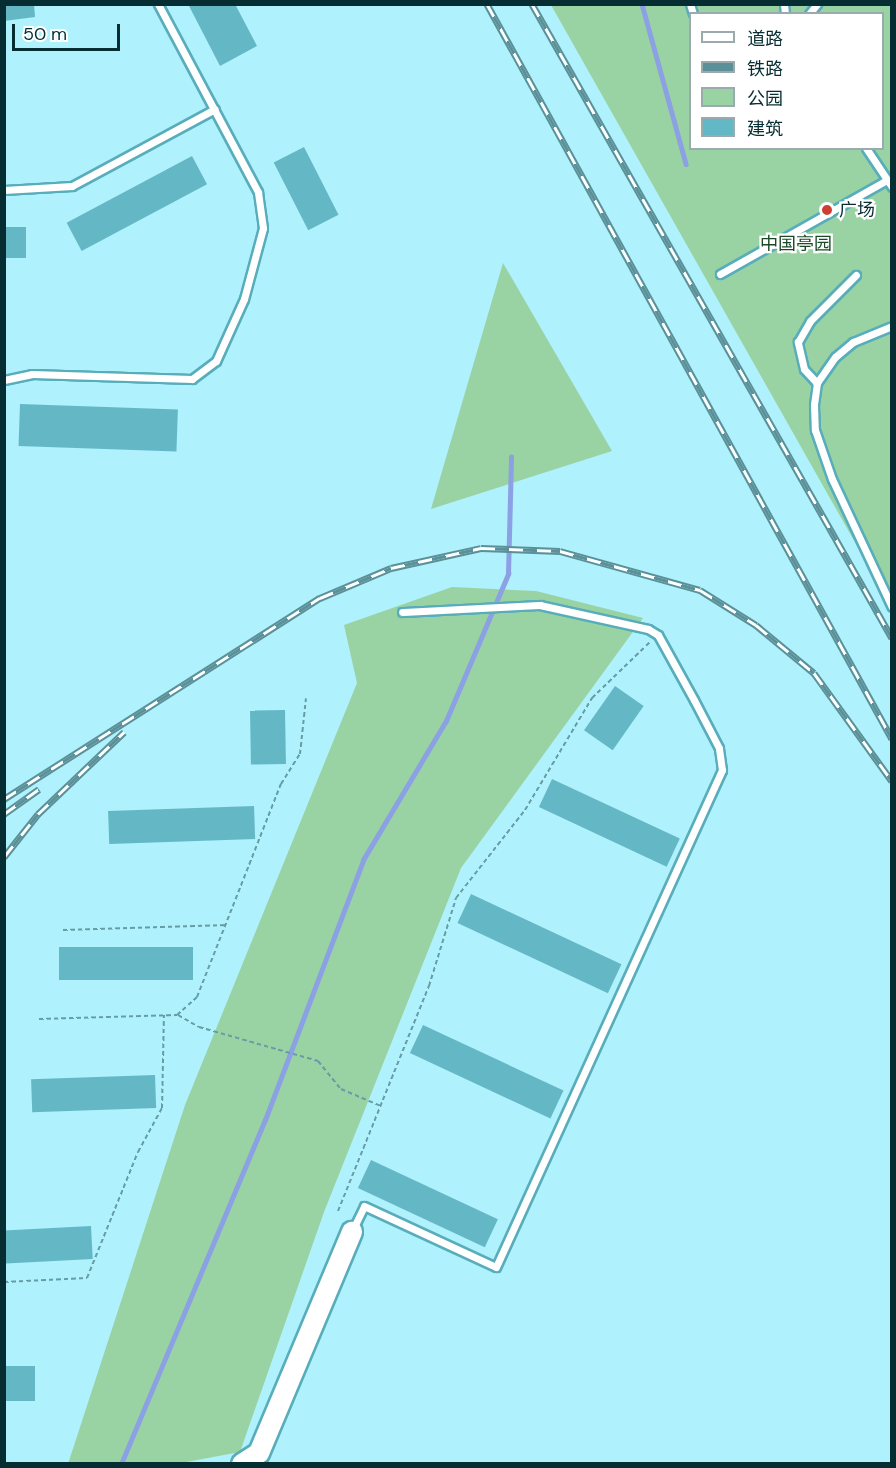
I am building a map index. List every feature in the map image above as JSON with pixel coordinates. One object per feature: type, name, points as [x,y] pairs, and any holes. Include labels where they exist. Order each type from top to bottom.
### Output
[{"type":"street","points":[[242,1464],[259,1453],[352,1232]]},
{"type":"lane","points":[[4,380],[32,374],[184,380],[200,375],[216,361],[252,276],[263,215],[252,176],[158,4]]},
{"type":"lane","points":[[4,190],[72,186],[215,109]]},
{"type":"lane","points":[[720,274],[889,184],[867,150]]},
{"type":"lane","points":[[817,382],[804,369],[798,342],[810,321],[856,275]]},
{"type":"lane","points":[[891,326],[854,342],[817,382],[816,430],[891,607]]},
{"type":"lane","points":[[352,1232],[364,1206],[495,1267],[722,770],[719,748],[658,635],[585,612],[526,605],[461,605],[402,612]]},
{"type":"path","points":[[338,1211],[381,1106],[456,898],[525,810],[592,698],[658,635]]},
{"type":"path","points":[[177,1015],[202,990],[281,784],[300,754],[306,698]]},
{"type":"path","points":[[63,930],[228,925]]},
{"type":"path","points":[[4,1282],[87,1278],[138,1152],[162,1108],[164,1015]]},
{"type":"path","points":[[39,1019],[177,1015],[199,1027],[269,1043],[318,1061],[341,1089],[381,1106]]},
{"type":"green space","name":"中国亭园","points":[[551,5],[891,5],[891,606]]},
{"type":"green space","points":[[503,263],[612,451],[431,509]]},
{"type":"green space","points":[[452,587],[536,591],[643,618],[461,868],[324,1212],[240,1452],[181,1463],[68,1464],[185,1105],[357,683],[344,625]]},
{"type":"building","points":[[4,4],[34,4],[35,17],[4,21]]},
{"type":"building","points":[[188,4],[235,4],[257,46],[220,66]]},
{"type":"building","points":[[304,147],[339,215],[308,230],[274,162]]},
{"type":"building","points":[[192,156],[207,184],[82,251],[67,223]]},
{"type":"building","points":[[4,227],[26,227],[26,258],[4,258]]},
{"type":"building","points":[[20,404],[178,410],[176,451],[19,446]]},
{"type":"building","points":[[615,686],[644,706],[613,750],[584,730]]},
{"type":"building","points":[[285,710],[286,764],[251,765],[250,711]]},
{"type":"building","points":[[552,779],[680,839],[667,867],[539,807]]},
{"type":"building","points":[[254,806],[255,839],[109,844],[108,811]]},
{"type":"building","points":[[471,894],[621,964],[608,993],[457,923]]},
{"type":"building","points":[[59,947],[193,947],[193,980],[59,980]]},
{"type":"building","points":[[423,1025],[563,1091],[550,1119],[410,1053]]},
{"type":"building","points":[[155,1075],[156,1108],[32,1112],[31,1079]]},
{"type":"building","points":[[371,1160],[498,1219],[485,1247],[358,1188]]},
{"type":"building","points":[[91,1226],[93,1259],[6,1264],[4,1231]]},
{"type":"building","points":[[4,1366],[35,1366],[35,1401],[4,1401]]},
{"type":"waterway","points":[[642,4],[686,164]]},
{"type":"waterway","points":[[121,1464],[265,1120],[363,860],[446,721],[508,574],[511,457]]},
{"type":"railway","points":[[487,4],[892,739]]},
{"type":"railway","points":[[532,4],[892,638]]},
{"type":"railway","points":[[4,799],[320,598],[391,568],[481,548],[560,551],[700,590],[756,625],[814,673],[892,781]]},
{"type":"railway","points":[[4,857],[38,814],[124,732]]},
{"type":"railway","points":[[4,814],[39,789]]},
{"type":"place","name":"广场","points":[[827,210]]}]
